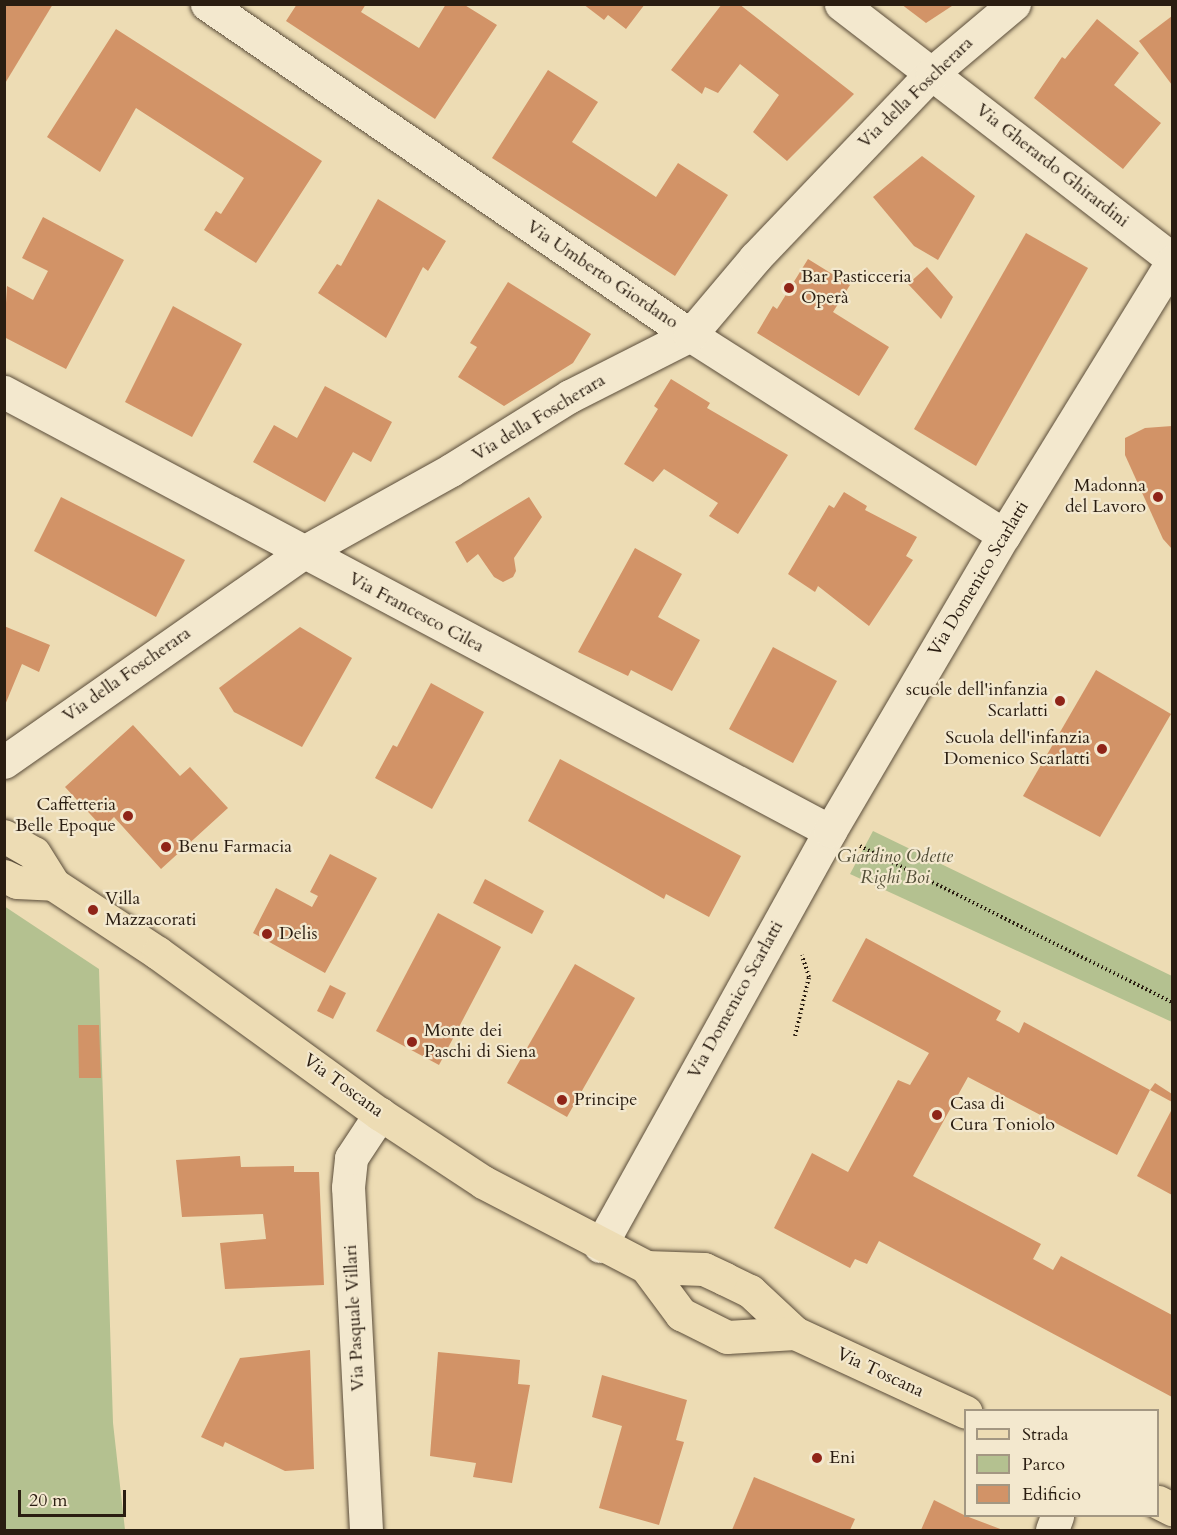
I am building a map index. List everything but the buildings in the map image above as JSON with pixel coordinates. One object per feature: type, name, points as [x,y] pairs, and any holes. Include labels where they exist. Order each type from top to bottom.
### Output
[{"type":"main road","name":"Via Toscana","points":[[4,836],[34,853],[53,884],[158,953],[380,1114],[483,1182],[600,1246],[646,1267],[704,1269],[750,1291],[795,1334],[964,1411]]},
{"type":"main road","points":[[4,876],[17,882],[53,884]]},
{"type":"main road","name":"Via Toscana","points":[[646,1267],[681,1314],[727,1337],[795,1334]]},
{"type":"main road","points":[[1159,1502],[1173,1509]]},
{"type":"street","name":"Via Umberto Giordano","points":[[207,4],[690,335],[1004,535]]},
{"type":"street","name":"Via Gherardo Ghirardini","points":[[841,4],[1173,261]]},
{"type":"street","name":"Via della Foscherara","points":[[4,762],[302,553],[451,470],[570,396],[690,335],[755,258],[932,73],[1014,4]]},
{"type":"street","name":"Via Domenico Scarlatti","points":[[600,1246],[830,831],[1004,535],[1173,261]]},
{"type":"street","name":"Via Francesco Cilea","points":[[4,392],[302,553],[830,831]]},
{"type":"street","name":"Via Pasquale Villari","points":[[366,1530],[348,1187],[351,1158],[380,1114]]},
{"type":"path","points":[[830,831],[1173,1002]]},
{"type":"path","points":[[779,922],[799,944],[809,977],[795,1036]]},
{"type":"green space","name":"Giardino Odette Righi Boi","points":[[873,831],[1172,976],[1172,1022],[850,874]]},
{"type":"green space","points":[[4,906],[99,969],[113,1423],[125,1530],[5,1530]]},
{"type":"place","name":"Bar Pasticceria Operà","points":[[789,288]]},
{"type":"place","name":"Madonna del Lavoro","points":[[1158,497]]},
{"type":"place","name":"scuole dell'infanzia Scarlatti","points":[[1060,701]]},
{"type":"place","name":"Scuola dell'infanzia Domenico Scarlatti","points":[[1102,749]]},
{"type":"place","name":"Caffetteria Belle Epoque","points":[[128,816]]},
{"type":"place","name":"Benu Farmacia","points":[[166,847]]},
{"type":"place","name":"Villa Mazzacorati","points":[[93,910]]},
{"type":"place","name":"Delis","points":[[267,934]]},
{"type":"place","name":"Monte dei Paschi di Siena","points":[[412,1042]]},
{"type":"place","name":"Principe","points":[[562,1100]]},
{"type":"place","name":"Casa di Cura Toniolo","points":[[937,1115]]},
{"type":"place","name":"Eni","points":[[817,1458]]}]
